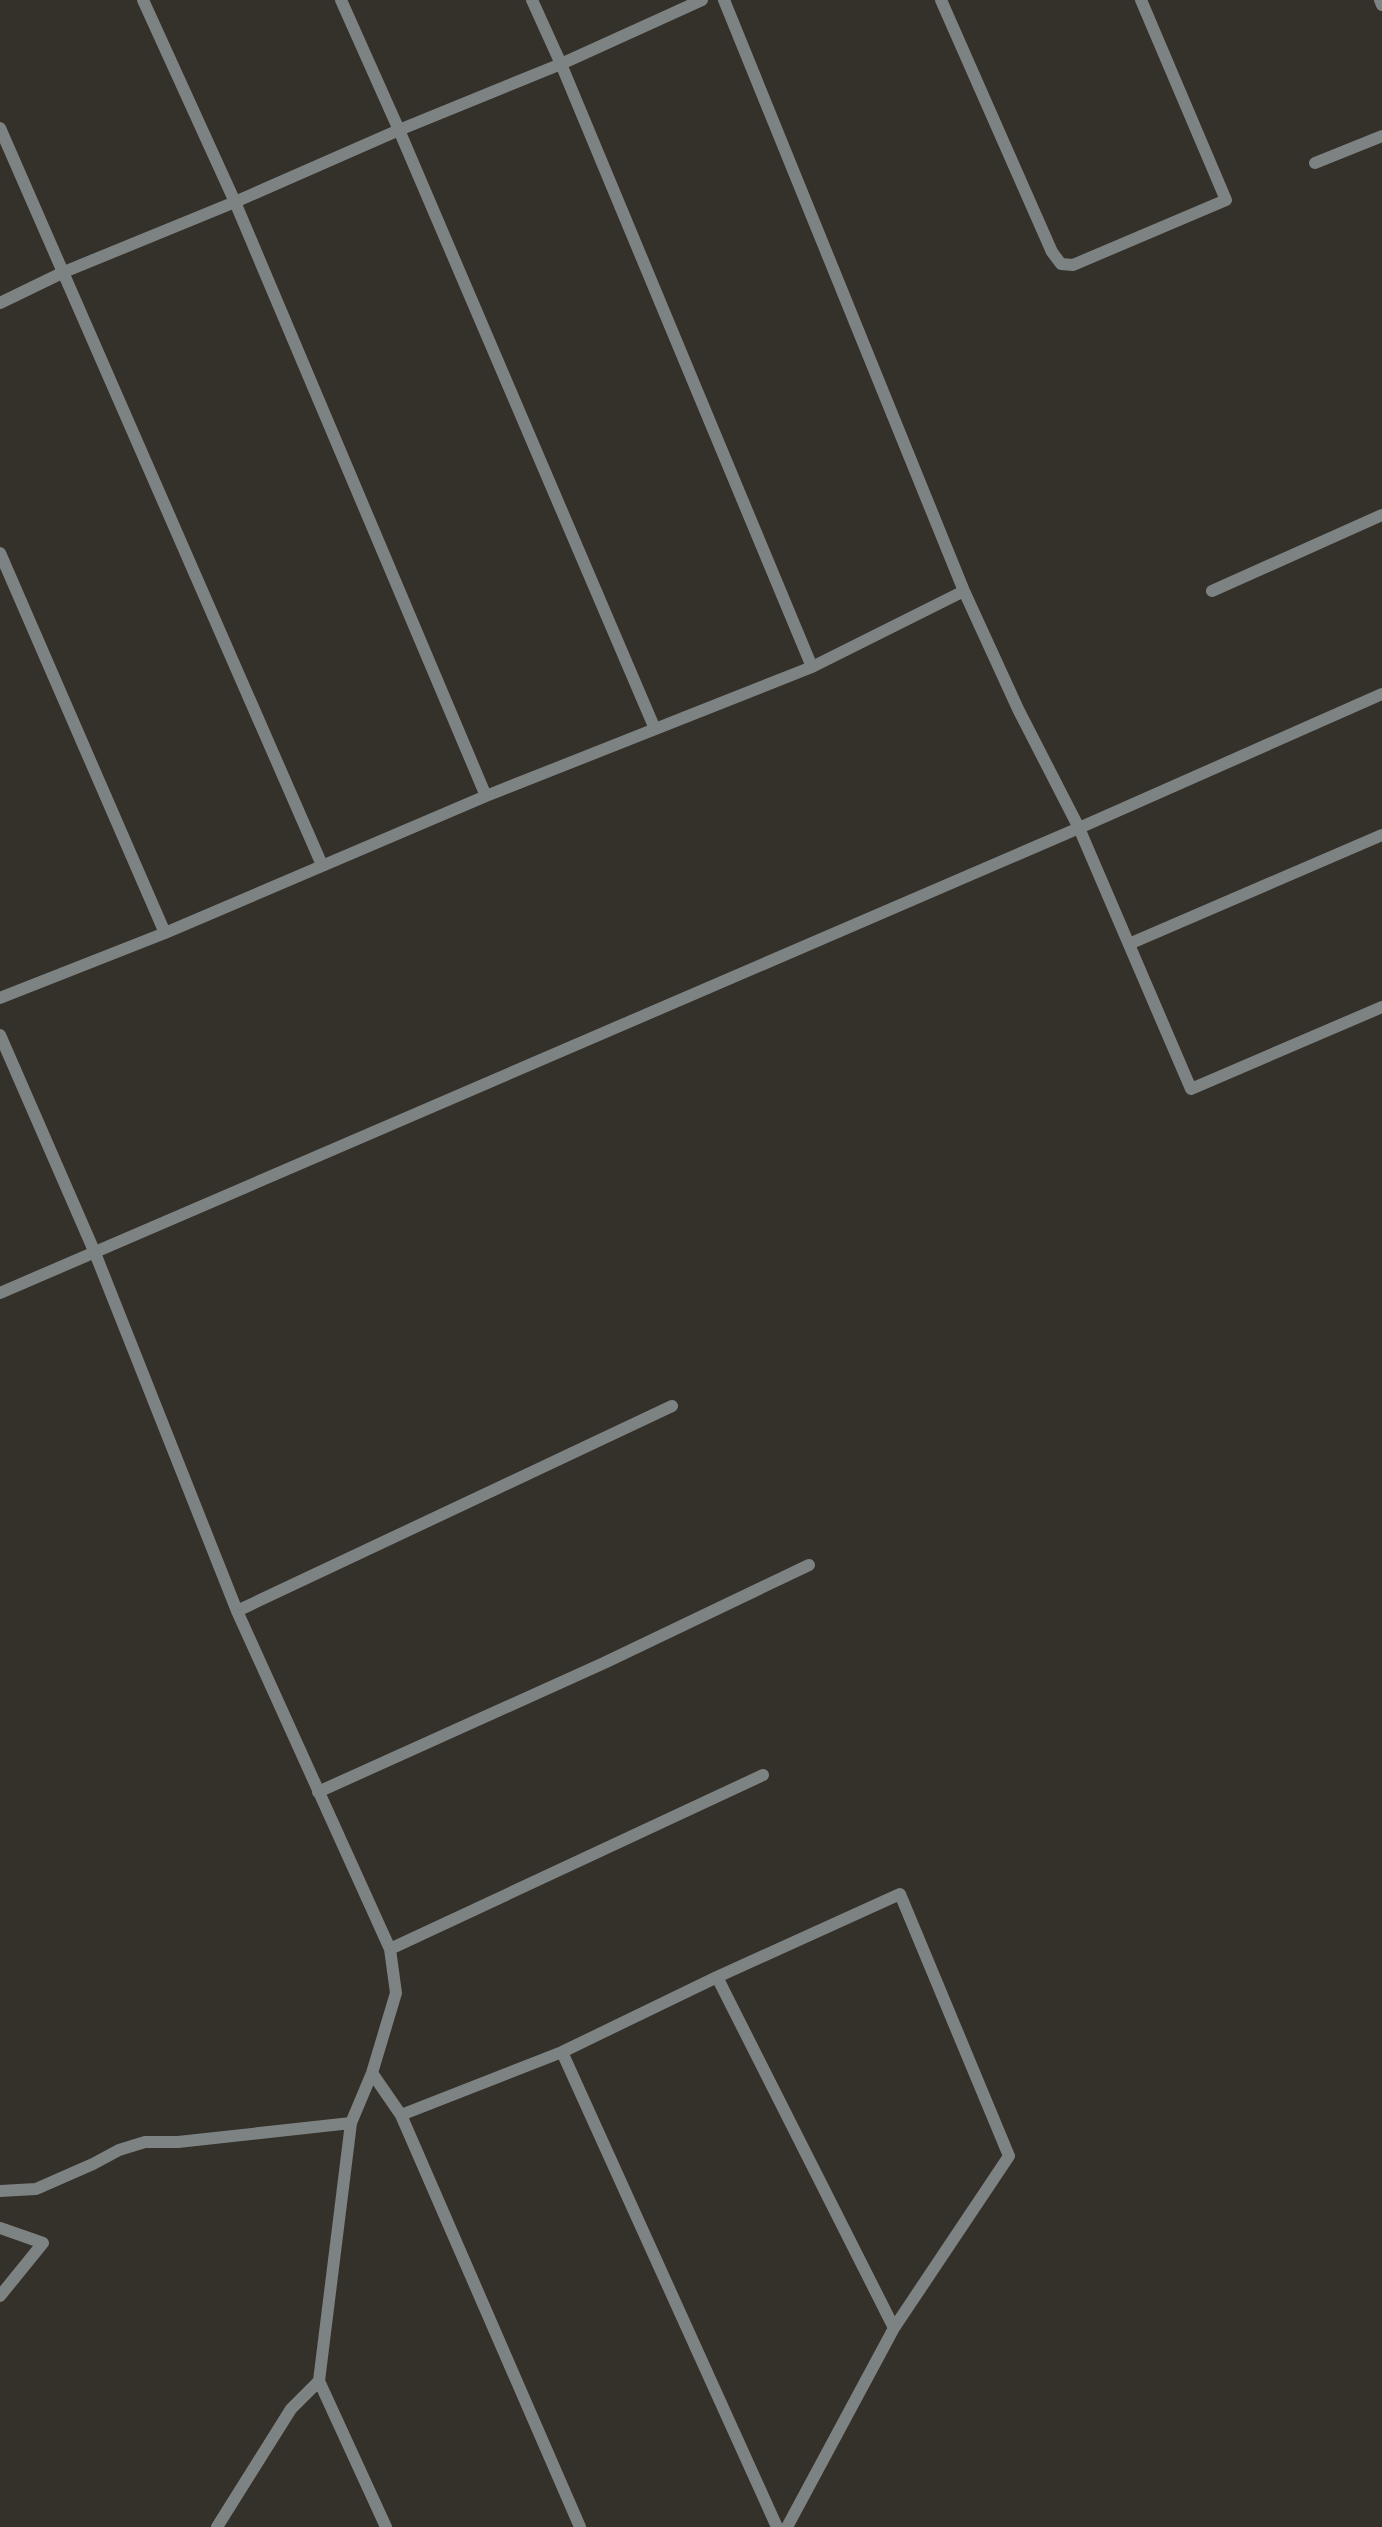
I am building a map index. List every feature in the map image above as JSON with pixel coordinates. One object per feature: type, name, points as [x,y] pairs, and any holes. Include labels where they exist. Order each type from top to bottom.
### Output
[{"type":"street","points":[[143,0],[235,202],[486,795]]},
{"type":"street","points":[[341,0],[399,130],[655,729]]},
{"type":"street","points":[[532,0],[561,64],[812,667]]},
{"type":"street","points":[[0,303],[64,272],[561,64],[702,0]]},
{"type":"street","points":[[724,0],[964,591],[1018,709],[1079,828],[1191,1089],[1382,1006]]},
{"type":"street","points":[[941,0],[1052,252],[1061,264],[1073,265],[1226,200],[1141,0]]},
{"type":"street","points":[[1380,0],[1382,5]]},
{"type":"street","points":[[0,128],[322,866]]},
{"type":"street","points":[[1315,163],[1382,136]]},
{"type":"street","points":[[1212,591],[1382,515]]},
{"type":"street","points":[[0,553],[165,933]]},
{"type":"street","points":[[0,998],[165,933],[486,795],[812,667],[964,591]]},
{"type":"street","points":[[0,1293],[1079,828],[1382,694]]},
{"type":"street","points":[[1129,944],[1382,835]]},
{"type":"street","points":[[0,1035],[95,1253],[237,1611],[390,1949],[396,1993],[372,2073],[351,2123],[319,2381],[386,2527]]},
{"type":"street","points":[[237,1611],[672,1406]]},
{"type":"street","points":[[318,1792],[604,1663],[809,1565]]},
{"type":"street","points":[[390,1949],[763,1775]]},
{"type":"street","points":[[401,2115],[562,2052],[717,1977],[900,1894],[1009,2156],[894,2328],[787,2527]]},
{"type":"street","points":[[717,1977],[894,2328]]},
{"type":"street","points":[[562,2052],[777,2527]]},
{"type":"street","points":[[372,2073],[401,2115],[580,2527]]},
{"type":"street","points":[[0,2191],[36,2189],[119,2150],[145,2142],[178,2142],[351,2123]]},
{"type":"street","points":[[0,2228],[43,2244],[0,2296]]},
{"type":"street","points":[[218,2527],[291,2409],[319,2381]]}]
